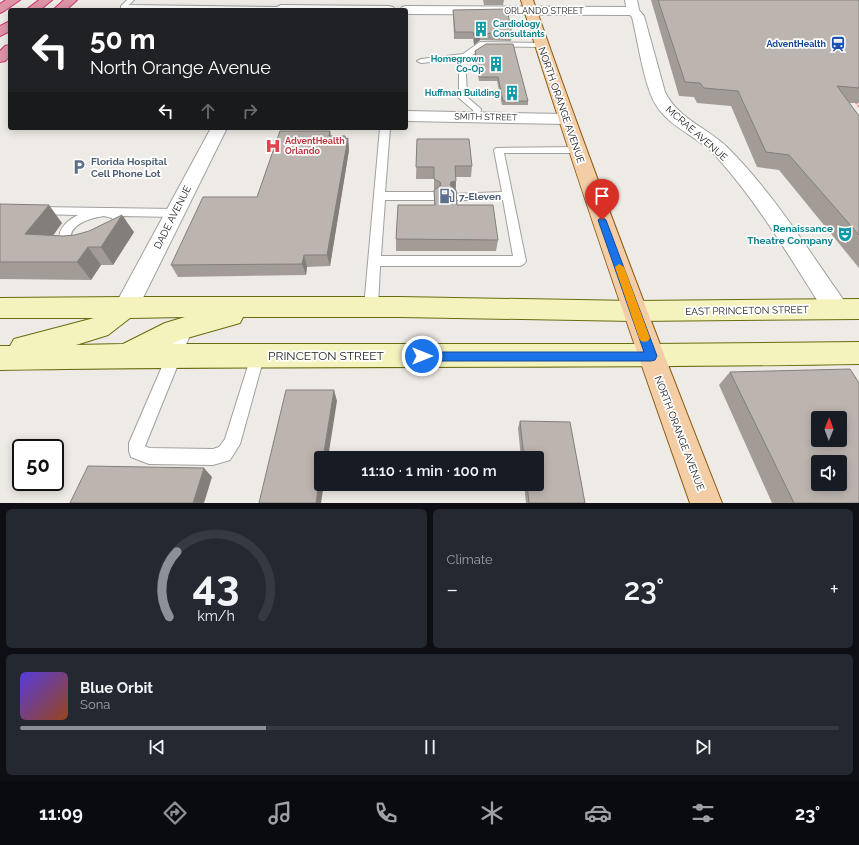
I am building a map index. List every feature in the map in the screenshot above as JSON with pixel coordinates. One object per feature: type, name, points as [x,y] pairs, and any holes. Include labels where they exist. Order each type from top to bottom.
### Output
[{"type":"highway","points":[[0,9],[14,0]]},
{"type":"highway","points":[[35,8],[46,0]]},
{"type":"highway","points":[[61,8],[71,0]]},
{"type":"highway","points":[[0,58],[8,52]]},
{"type":"main road","name":"NORTH ORANGE AVENUE","points":[[528,6],[566,119],[634,311],[706,503]]},
{"type":"main road","points":[[0,308],[126,307],[190,317],[220,319],[276,308],[371,307],[634,311]]},
{"type":"main road","points":[[0,350],[48,342],[99,328],[126,307]]},
{"type":"main road","name":"EAST PRINCETON STREET","points":[[634,311],[848,309]]},
{"type":"main road","points":[[126,356],[174,331],[190,317]]},
{"type":"main road","points":[[651,356],[859,353]]},
{"type":"main road","name":"PRINCETON STREET","points":[[0,358],[126,356],[651,356]]},
{"type":"street","name":"ORLANDO STREET","points":[[408,10],[528,6],[632,5]]},
{"type":"street","name":"MCRAE AVENUE","points":[[632,5],[638,16],[657,92],[663,104],[677,118],[720,151],[763,200],[848,309]]},
{"type":"street","points":[[283,6],[336,8]]},
{"type":"street","name":"SMITH STREET","points":[[408,116],[566,119]]},
{"type":"street","name":"DADE AVENUE","points":[[126,307],[218,130]]},
{"type":"lane","points":[[131,0],[123,7],[283,6]]},
{"type":"lane","points":[[421,61],[465,56],[483,44],[541,45]]},
{"type":"lane","points":[[462,73],[463,98],[477,109],[476,117]]},
{"type":"lane","points":[[371,307],[385,130]]},
{"type":"lane","points":[[374,261],[520,261],[499,150],[577,150]]},
{"type":"lane","points":[[380,196],[434,196]]},
{"type":"lane","points":[[456,196],[508,196]]},
{"type":"lane","points":[[31,211],[175,213]]},
{"type":"lane","points":[[190,317],[137,443],[137,451],[149,456],[213,457],[224,454],[232,444],[258,357]]},
{"type":"path","points":[[856,103],[859,107]]},
{"type":"building","points":[[658,0],[859,0],[859,88],[837,86],[859,116],[859,235],[789,155],[766,152],[738,91],[704,88],[700,83],[685,82]]},
{"type":"building","name":"Cardiology Consultants","points":[[507,9],[512,34],[481,33],[474,37],[473,32],[455,32],[453,10]]},
{"type":"building","points":[[486,44],[513,44],[528,101],[503,101],[498,77],[479,77],[475,51]]},
{"type":"building","points":[[280,131],[330,131],[329,136],[345,136],[345,139],[348,138],[327,255],[304,255],[302,264],[171,265],[203,197],[257,197]]},
{"type":"building","points":[[417,139],[469,139],[472,166],[455,166],[456,181],[451,182],[450,185],[456,190],[457,205],[493,205],[498,240],[396,239],[398,205],[435,205],[434,190],[441,185],[440,182],[434,179],[434,167],[416,167]]},
{"type":"building","points":[[0,204],[49,205],[25,234],[63,236],[75,235],[89,231],[122,215],[101,247],[88,247],[77,262],[0,262]]},
{"type":"building","points":[[850,369],[859,383],[859,503],[794,503],[730,372]]},
{"type":"building","points":[[286,390],[334,390],[324,451],[314,451],[314,491],[318,491],[316,503],[259,503]]},
{"type":"building","points":[[520,421],[570,422],[585,503],[529,503],[528,491],[544,491],[544,451],[523,451]]},
{"type":"building","points":[[88,466],[204,468],[193,503],[70,503]]},
{"type":"slow traffic","points":[[619,267],[644,338]]},
{"type":"place","name":"Cardiology Consultants","points":[[481,29]]},
{"type":"place","name":"AdventHealth","points":[[838,44]]},
{"type":"place","name":"Homegrown Co-Op","points":[[496,64]]},
{"type":"place","name":"Huffman Building","points":[[512,93]]},
{"type":"place","name":"AdventHealth Orlando","points":[[273,146]]},
{"type":"place","name":"Florida Hospital Cell Phone Lot","points":[[79,167]]},
{"type":"place","name":"7-Eleven","points":[[447,196]]},
{"type":"place","name":"Renaissance Theatre Company","points":[[845,234]]},
{"type":"route","points":[[422,356],[651,356],[602,220]]}]
